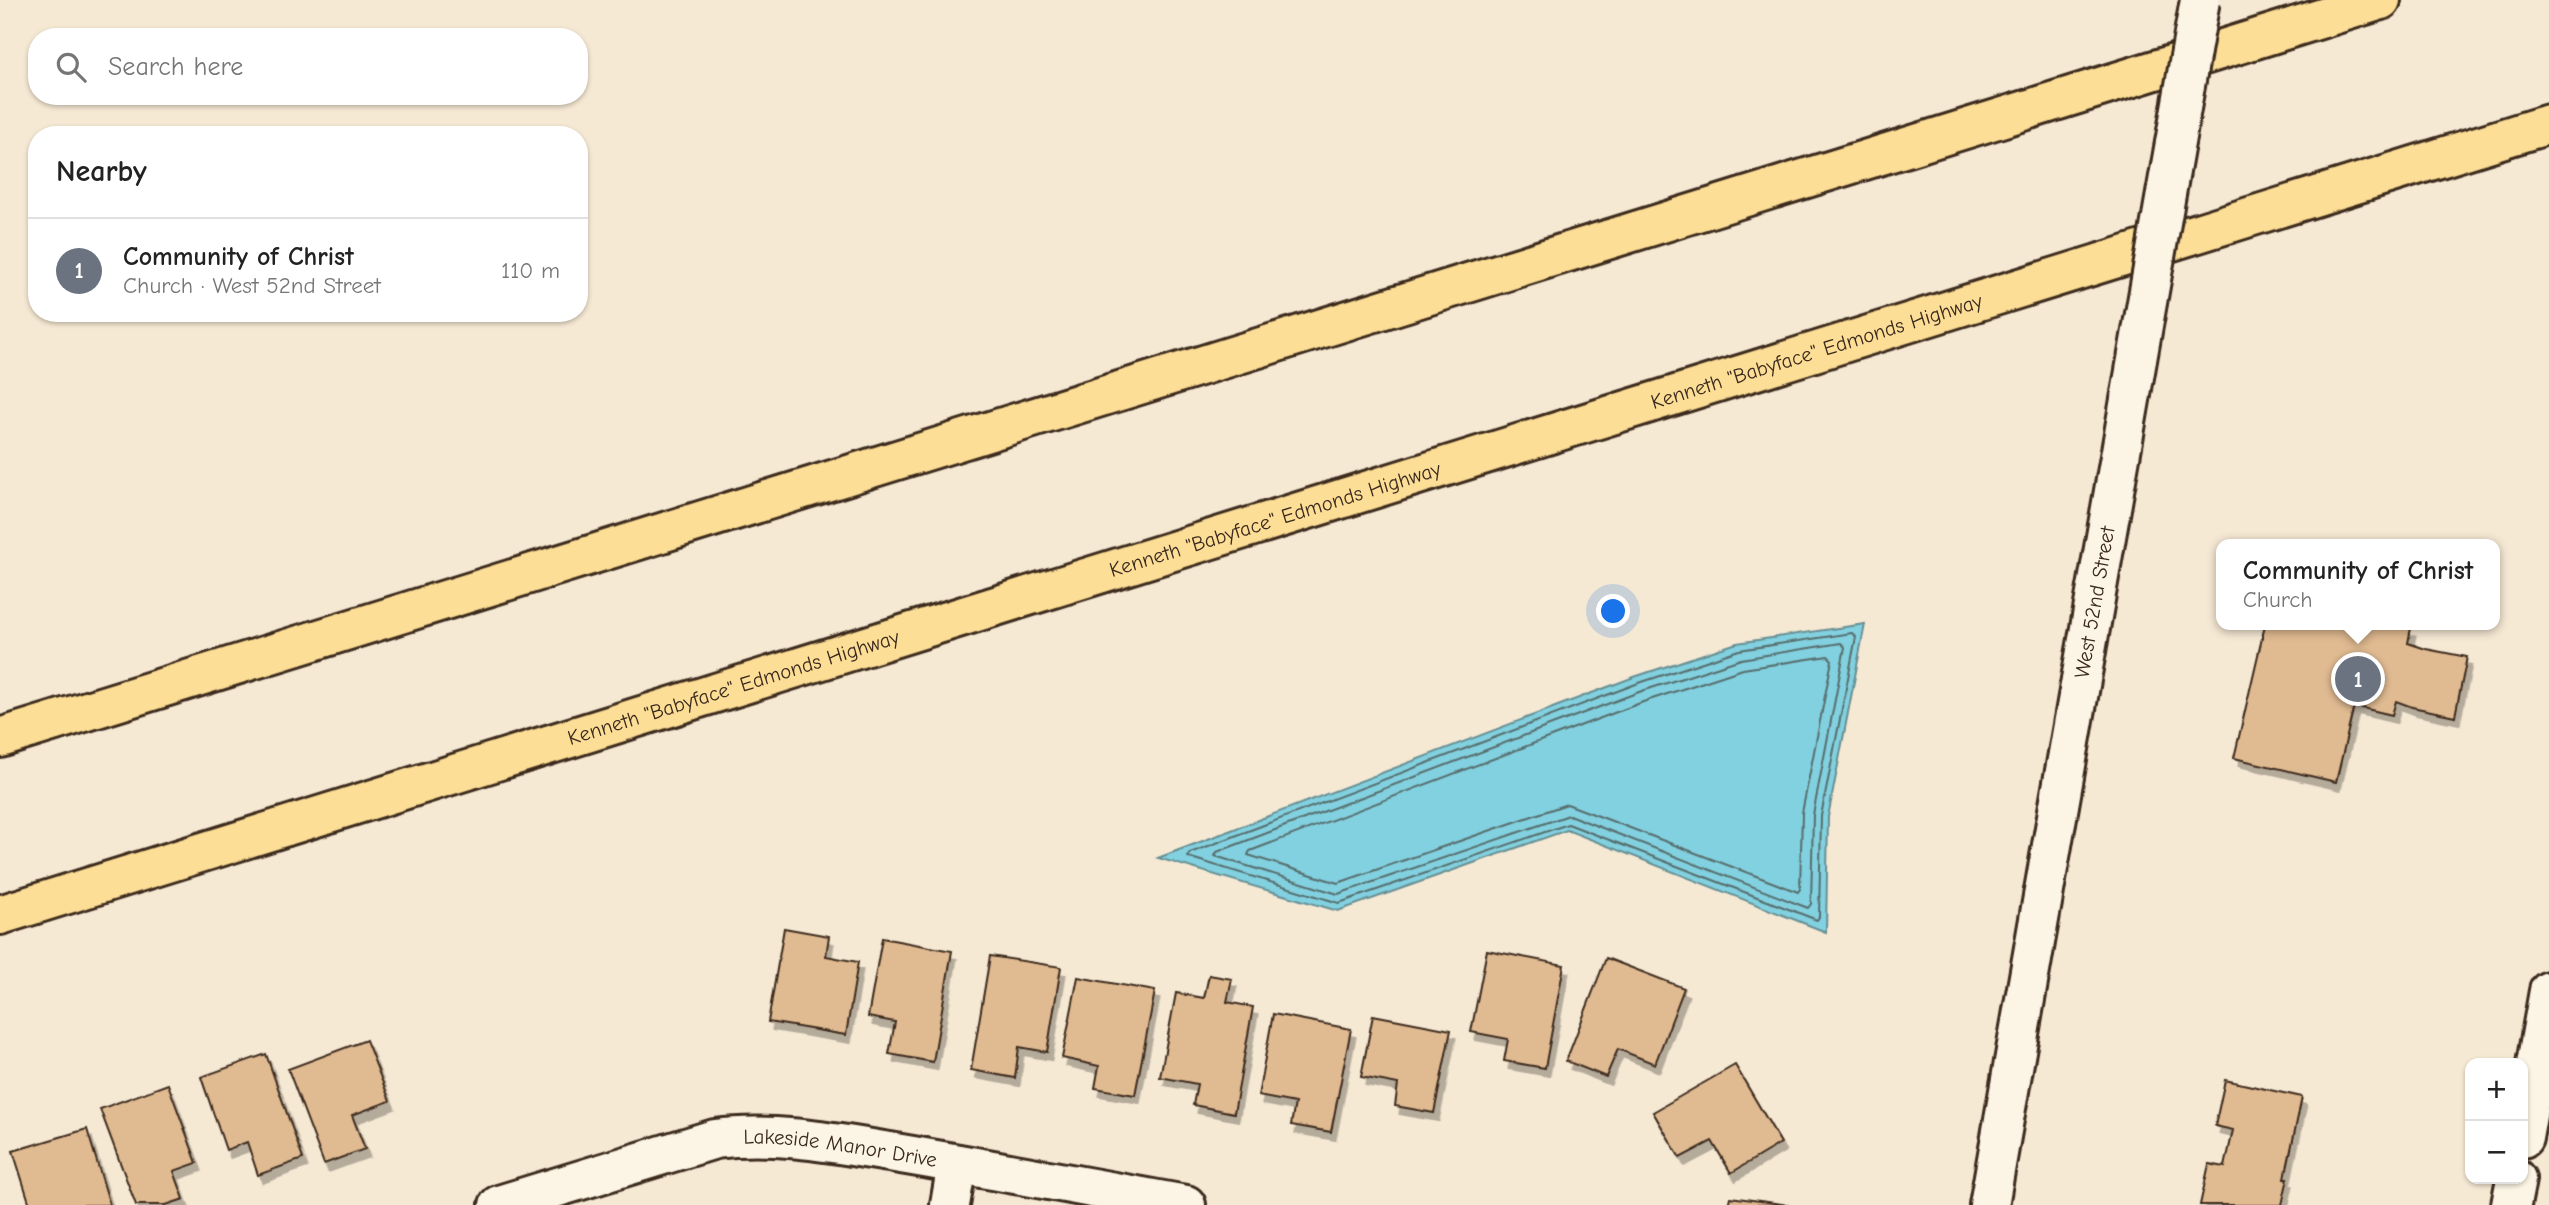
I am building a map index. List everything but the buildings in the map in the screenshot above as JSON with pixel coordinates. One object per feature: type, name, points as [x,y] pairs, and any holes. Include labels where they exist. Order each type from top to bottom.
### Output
[{"type":"highway","points":[[0,738],[2381,0]]},
{"type":"highway","name":"Kenneth \"Babyface\" Edmonds Highway","points":[[0,915],[2549,124]]},
{"type":"street","name":"West 52nd Street","points":[[1989,1205],[2200,0]]},
{"type":"street","points":[[2526,1121],[2549,991]]},
{"type":"street","name":"Lakeside Manor Drive","points":[[499,1205],[704,1142],[749,1135],[807,1139],[1186,1205]]},
{"type":"street","points":[[950,1205],[957,1164]]},
{"type":"street","points":[[2511,1205],[2515,1184]]},
{"type":"water","points":[[1865,624],[1828,817],[1826,932],[1567,830],[1338,911],[1158,858],[1634,677],[1737,643]]},
{"type":"place","name":"Community of Christ","points":[[2358,679]]}]
